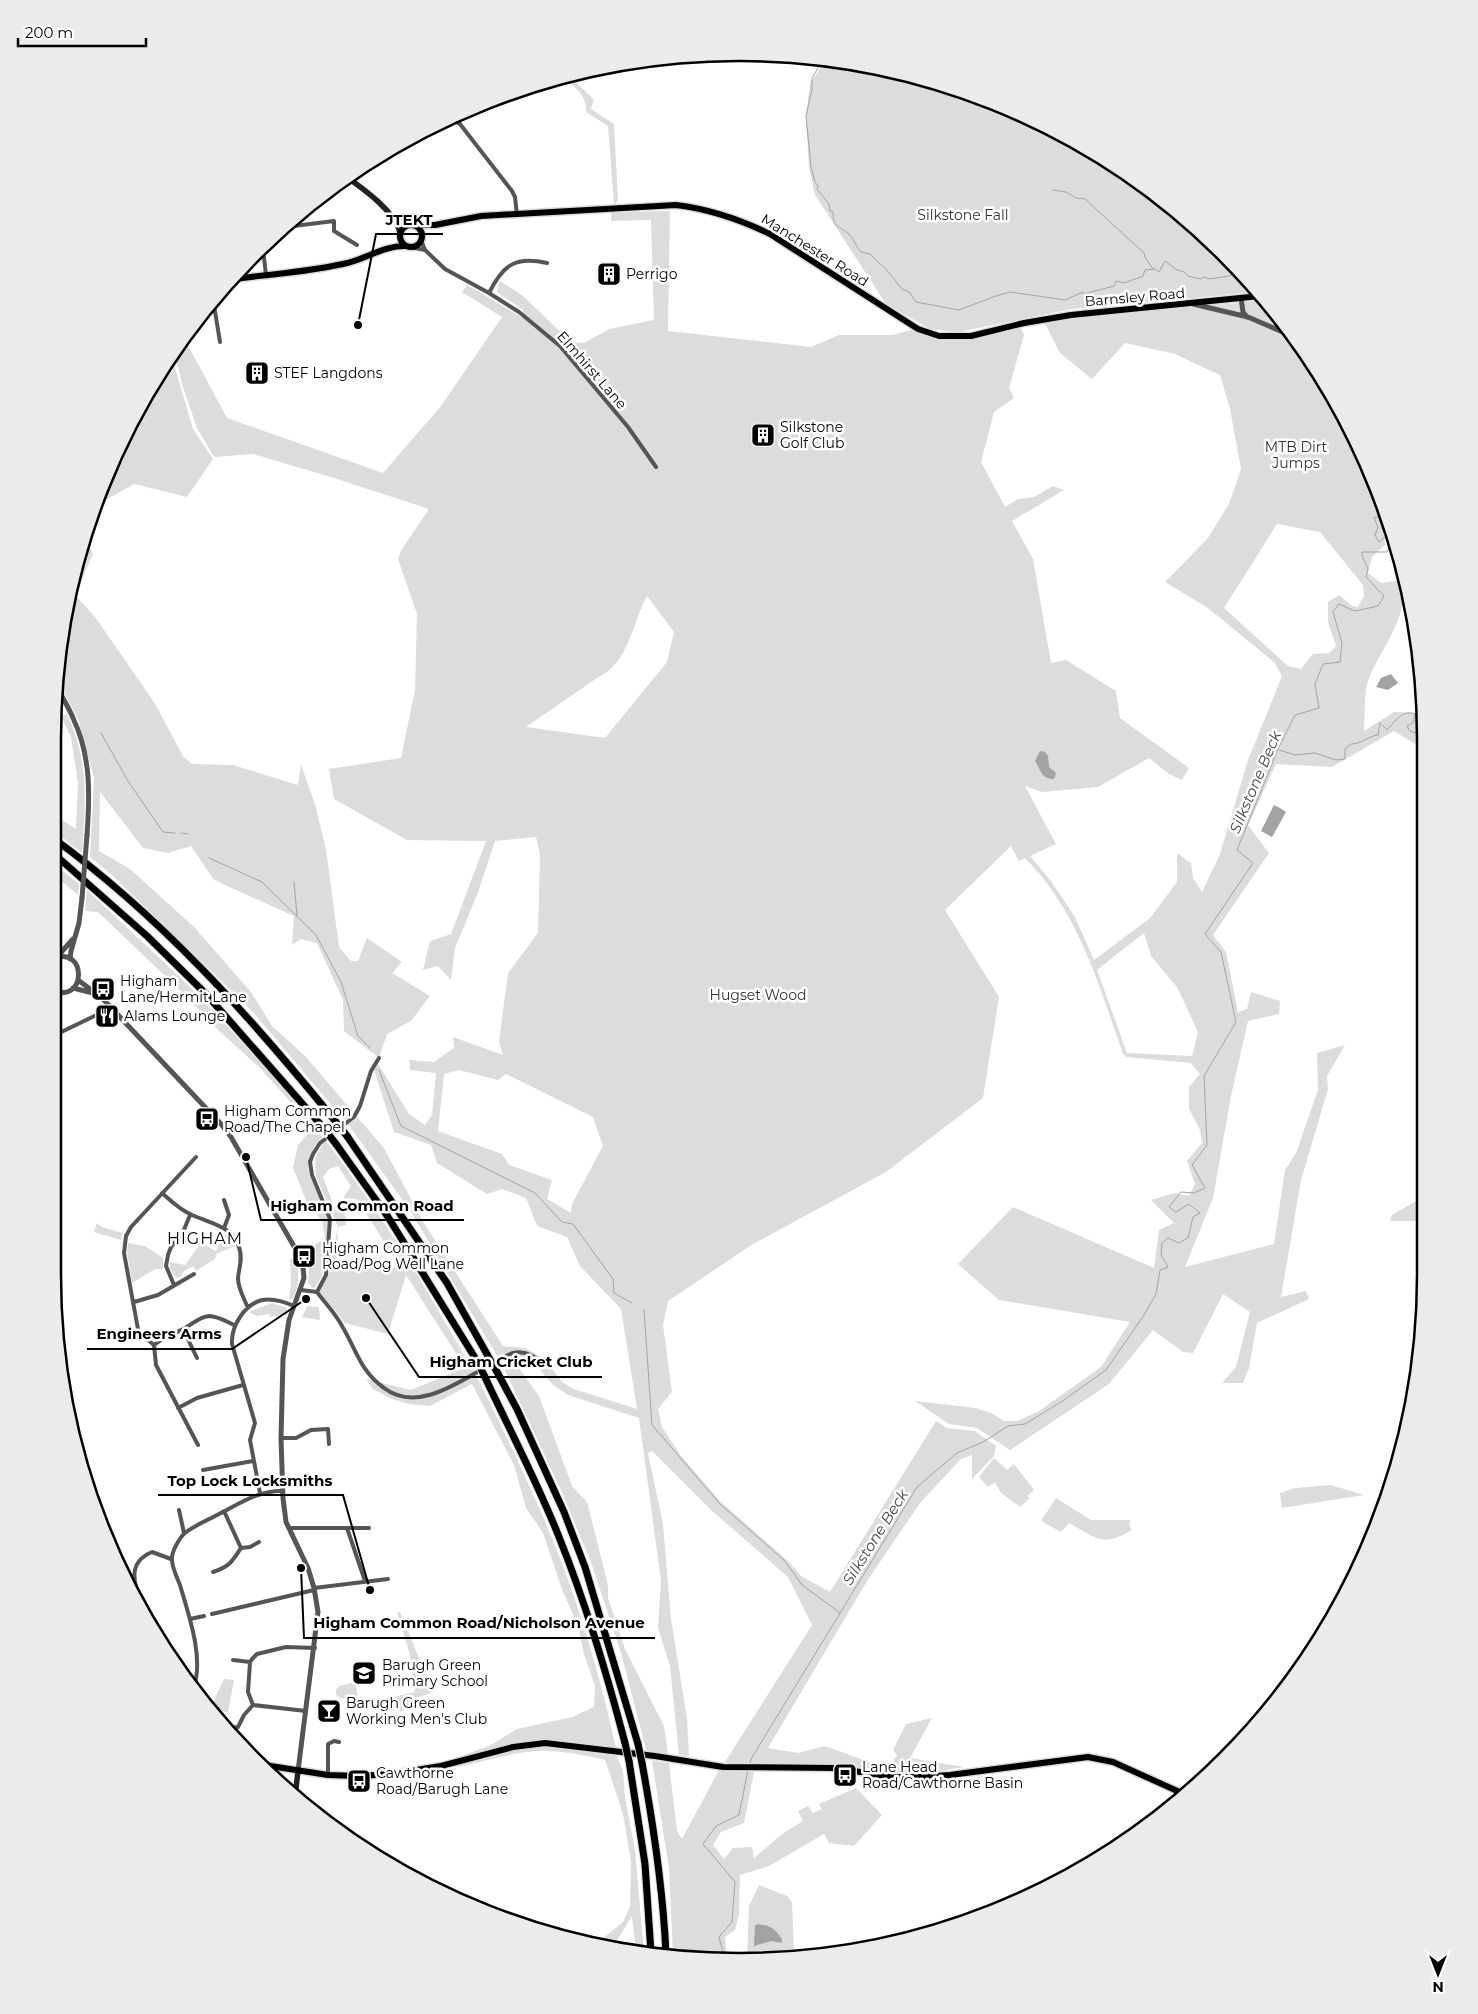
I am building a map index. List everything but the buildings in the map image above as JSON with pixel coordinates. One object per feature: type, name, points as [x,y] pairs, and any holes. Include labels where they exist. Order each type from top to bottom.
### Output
[{"type":"highway","points":[[61,845],[152,919],[219,985],[273,1045],[347,1136],[447,1283],[496,1370],[517,1409],[564,1512],[585,1567],[638,1744],[654,1825],[664,1900],[666,1948]]},
{"type":"highway","points":[[61,861],[148,936],[206,994],[321,1125],[388,1217],[477,1362],[524,1456],[559,1537],[591,1625],[629,1761],[645,1864],[651,1947]]},
{"type":"main road","name":"Manchester Road","points":[[353,182],[370,194],[396,221],[402,242],[408,246]]},
{"type":"main road","name":"Manchester Road","points":[[396,221],[411,225],[435,225],[468,218],[676,205],[705,209],[744,222],[770,234],[911,324],[930,334],[954,337],[971,336],[1024,323]]},
{"type":"main road","points":[[392,246],[404,227],[411,225],[420,230],[421,239]]},
{"type":"main road","points":[[244,277],[344,264],[370,256],[392,246],[417,245],[425,233],[435,225]]},
{"type":"main road","points":[[1190,304],[1253,297]]},
{"type":"main road","name":"Barnsley Road","points":[[1024,323],[1124,309],[1190,304]]},
{"type":"main road","points":[[273,1767],[328,1775],[359,1776],[413,1771],[532,1743],[564,1744],[723,1767],[835,1768],[878,1776],[920,1778],[1088,1757],[1113,1762],[1178,1791]]},
{"type":"main road","points":[[296,1788],[298,1771]]},
{"type":"street","points":[[458,123],[512,191],[518,215]]},
{"type":"street","points":[[296,226],[334,221],[334,231],[357,245]]},
{"type":"street","name":"Elmhirst Lane","points":[[421,239],[425,250],[445,269],[519,312],[567,354],[628,427],[656,467]]},
{"type":"street","points":[[408,246],[425,250]]},
{"type":"street","points":[[264,256],[266,275]]},
{"type":"street","points":[[489,293],[504,269],[512,264],[522,260],[547,263]]},
{"type":"street","points":[[1241,298],[1243,312],[1248,317]]},
{"type":"street","name":"Barnsley Road","points":[[1190,304],[1248,317],[1281,331]]},
{"type":"street","points":[[215,309],[220,342]]},
{"type":"street","points":[[63,698],[82,742],[88,766],[90,791],[82,898],[77,932],[70,959],[78,970],[78,980],[73,988]]},
{"type":"street","points":[[61,952],[71,943],[77,932]]},
{"type":"street","points":[[61,958],[70,959]]},
{"type":"street","points":[[78,980],[98,995],[221,1124],[231,1137],[299,1255],[303,1267],[304,1278],[289,1320],[283,1359],[281,1438],[284,1512],[289,1528],[303,1556],[314,1589],[318,1612],[315,1648],[298,1771]]},
{"type":"street","points":[[61,992],[73,988],[98,995]]},
{"type":"street","points":[[61,1032],[110,1008]]},
{"type":"street","points":[[317,1292],[326,1275],[330,1219],[312,1175],[310,1162],[320,1143],[354,1117],[360,1106],[371,1072],[379,1058]]},
{"type":"street","points":[[196,1157],[132,1226],[126,1236],[124,1253],[138,1329],[154,1345],[156,1365],[198,1445]]},
{"type":"street","points":[[162,1193],[178,1208],[190,1215],[224,1228],[234,1236],[241,1260],[238,1280],[239,1288],[248,1308]]},
{"type":"street","points":[[224,1200],[229,1215],[224,1228]]},
{"type":"street","points":[[174,1285],[166,1266],[168,1255],[171,1247],[183,1232],[190,1215]]},
{"type":"street","points":[[134,1302],[151,1298],[194,1274]]},
{"type":"street","points":[[301,1290],[317,1292],[340,1320],[367,1374],[385,1390],[402,1396],[414,1398],[430,1395],[515,1353],[535,1356],[544,1365]]},
{"type":"street","points":[[260,1494],[250,1440],[255,1423],[232,1344],[232,1334],[234,1325],[248,1308],[263,1300],[280,1301],[294,1306]]},
{"type":"street","points":[[154,1345],[168,1335],[183,1329],[200,1318],[215,1316],[234,1325]]},
{"type":"street","points":[[183,1329],[197,1358]]},
{"type":"street","points":[[178,1408],[197,1398],[243,1385]]},
{"type":"street","points":[[281,1438],[296,1438],[311,1430],[328,1429],[329,1444]]},
{"type":"street","points":[[194,1438],[200,1435]]},
{"type":"street","points":[[203,1470],[253,1461]]},
{"type":"street","points":[[195,1680],[197,1660],[190,1619],[172,1559],[176,1546],[184,1533],[224,1511],[260,1494],[282,1491]]},
{"type":"street","points":[[179,1510],[184,1533]]},
{"type":"street","points":[[224,1511],[241,1548]]},
{"type":"street","points":[[289,1528],[369,1528]]},
{"type":"street","points":[[347,1528],[365,1581]]},
{"type":"street","points":[[241,1548],[250,1547],[259,1542]]},
{"type":"street","points":[[213,1572],[225,1568],[233,1561],[241,1548]]},
{"type":"street","points":[[135,1582],[136,1564],[140,1558],[152,1552],[172,1559]]},
{"type":"street","points":[[212,1614],[314,1589],[388,1579]]},
{"type":"street","points":[[190,1619],[204,1616]]},
{"type":"street","points":[[253,1705],[248,1692],[250,1662],[257,1654],[286,1647],[315,1648]]},
{"type":"street","points":[[233,1660],[250,1662]]},
{"type":"street","points":[[253,1705],[306,1711]]},
{"type":"street","points":[[234,1728],[238,1727],[244,1715],[253,1705]]},
{"type":"street","points":[[328,1775],[328,1744],[334,1741],[339,1742]]},
{"type":"green space","name":"Silkstone Fall","points":[[821,66],[871,74],[957,97],[1039,131],[1116,175],[1152,201],[1186,229],[1249,293],[1072,309],[958,332],[930,329],[886,304],[815,195],[809,168],[806,117],[810,83]]},
{"type":"green space","points":[[575,81],[594,100],[591,109],[614,124],[618,200],[614,205],[608,126],[586,112],[584,100],[570,83]]},
{"type":"green space","points":[[670,211],[668,331],[811,347],[839,335],[893,335],[911,330],[938,338],[952,339],[979,336],[1020,326],[1024,335],[1009,388],[1014,398],[994,412],[981,462],[1005,507],[1018,499],[1034,497],[1053,486],[1064,490],[1012,521],[1033,559],[1051,663],[1066,660],[1116,691],[1120,718],[1189,768],[1182,780],[1169,774],[1149,758],[1098,787],[1042,792],[1025,786],[1056,844],[1030,856],[1051,881],[1075,917],[1094,960],[1150,918],[1177,882],[1177,853],[1191,863],[1193,878],[1202,892],[1220,854],[1248,760],[1282,676],[1275,663],[1208,608],[1165,582],[1208,538],[1229,504],[1241,469],[1230,409],[1220,375],[1175,354],[1125,343],[1092,379],[1060,353],[1045,324],[1073,318],[1256,301],[1303,362],[1347,439],[1384,530],[1385,545],[1372,557],[1368,573],[1381,583],[1398,580],[1402,601],[1393,632],[1368,681],[1365,698],[1364,731],[1394,712],[1416,713],[1417,745],[1394,731],[1332,767],[1276,764],[1248,825],[1269,853],[1213,935],[1226,952],[1238,1012],[1247,1009],[1251,992],[1280,1001],[1279,1014],[1248,1021],[1231,1096],[1213,1198],[1185,1267],[1274,1244],[1285,1170],[1296,1153],[1318,1090],[1317,1053],[1345,1045],[1327,1076],[1328,1089],[1301,1180],[1281,1297],[1306,1291],[1309,1299],[1257,1323],[1249,1368],[1243,1383],[1222,1383],[1236,1367],[1250,1312],[1223,1294],[1193,1353],[1183,1352],[1153,1330],[1109,1384],[1010,1450],[977,1428],[949,1424],[915,1401],[976,1408],[993,1414],[1004,1421],[1017,1421],[1039,1411],[1101,1367],[1130,1322],[999,1300],[958,1264],[1013,1207],[1154,1268],[1159,1230],[1174,1223],[1151,1200],[1175,1193],[1189,1196],[1195,1184],[1187,1161],[1202,1143],[1200,1130],[1189,1109],[1189,1087],[1200,1074],[1191,1063],[1127,1057],[1123,1054],[1085,950],[1073,925],[1043,879],[1025,858],[1019,861],[1011,846],[945,910],[999,997],[983,1098],[886,1172],[753,1244],[668,1301],[663,1325],[672,1392],[658,1409],[662,1427],[681,1456],[721,1502],[789,1562],[801,1576],[830,1592],[936,1421],[947,1428],[975,1431],[996,1446],[994,1456],[972,1479],[972,1455],[961,1459],[920,1503],[867,1581],[768,1748],[798,1753],[825,1746],[880,1766],[877,1773],[835,1765],[747,1765],[725,1762],[812,1625],[788,1577],[711,1510],[652,1451],[648,1453],[663,1524],[671,1619],[687,1718],[689,1756],[679,1755],[670,1666],[658,1628],[661,1581],[639,1418],[568,1395],[553,1385],[533,1362],[522,1360],[516,1364],[539,1396],[572,1486],[587,1502],[608,1585],[608,1598],[625,1649],[664,1726],[668,1754],[647,1753],[621,1653],[592,1565],[561,1490],[501,1362],[409,1209],[348,1124],[358,1118],[384,1148],[422,1220],[503,1346],[525,1348],[545,1359],[562,1382],[574,1389],[637,1409],[621,1309],[580,1266],[567,1237],[537,1226],[526,1198],[502,1189],[487,1194],[437,1163],[431,1145],[394,1132],[374,1070],[378,1064],[409,1114],[425,1125],[432,1115],[436,1073],[410,1070],[409,1060],[434,1062],[454,1048],[453,1037],[503,1055],[499,1042],[508,973],[538,933],[540,854],[536,837],[495,841],[477,895],[455,948],[451,980],[438,966],[423,970],[430,941],[451,934],[486,841],[407,840],[334,799],[329,769],[401,758],[415,690],[417,614],[398,559],[402,549],[429,509],[253,454],[214,457],[197,428],[182,384],[176,360],[188,345],[227,418],[383,473],[441,406],[502,317],[462,292],[467,285],[523,318],[523,310],[497,292],[500,281],[522,295],[571,342],[584,343],[609,329],[654,320],[651,220],[611,221],[611,213]],"holes":[[[1277,524],[1320,532],[1363,585],[1364,596],[1358,607],[1352,606],[1339,595],[1328,602],[1328,622],[1336,646],[1329,653],[1313,654],[1301,669],[1288,666],[1224,608]],[[647,596],[674,632],[667,662],[605,738],[526,727],[608,671],[616,663],[623,653]],[[1144,933],[1151,956],[1177,987],[1198,1032],[1192,1056],[1127,1053],[1097,970]],[[459,1070],[498,1080],[506,1074],[593,1117],[603,1146],[572,1204],[571,1213],[547,1199],[552,1180],[509,1165],[502,1154],[438,1131],[444,1074]]]},
{"type":"green space","points":[[174,364],[193,429],[213,459],[187,497],[134,484],[105,500],[131,439]]},
{"type":"green space","points":[[89,547],[93,554],[79,586]]},
{"type":"green space","points":[[76,597],[95,617],[154,702],[183,756],[192,764],[233,765],[298,785],[301,765],[315,804],[326,849],[339,947],[351,961],[358,961],[367,938],[402,962],[392,973],[430,996],[411,1021],[387,1034],[379,1058],[344,1031],[343,1000],[317,943],[301,939],[292,945],[294,916],[214,880],[191,846],[168,853],[143,848],[100,792],[99,851],[130,869],[194,927],[251,992],[272,1026],[305,1056],[353,1112],[345,1121],[252,1011],[113,876],[90,857],[94,778],[78,719],[63,691],[67,651]]},
{"type":"green space","points":[[67,714],[74,731],[82,765],[85,800],[82,853],[61,836],[61,819],[76,829],[78,783],[71,737],[62,716]]},
{"type":"green space","points":[[61,869],[79,884],[78,895],[61,881]]},
{"type":"green space","points":[[87,890],[188,985],[274,1076],[322,1137],[313,1149],[309,1160],[311,1178],[328,1218],[323,1272],[321,1279],[314,1289],[308,1283],[309,1270],[306,1256],[316,1244],[325,1238],[322,1221],[307,1203],[293,1168],[298,1145],[311,1130],[295,1107],[261,1069],[215,1027],[185,995],[98,912],[85,911]]},
{"type":"green space","points":[[325,1139],[406,1256],[466,1358],[457,1355],[406,1275],[388,1334],[345,1323],[319,1291],[328,1276],[338,1227],[316,1177],[315,1159]],"holes":[[[338,1166],[351,1186],[343,1198],[357,1199],[400,1267],[391,1269],[382,1265],[354,1265],[337,1259],[338,1227],[346,1225],[345,1211],[336,1211],[323,1177],[329,1169]]]},
{"type":"green space","points":[[1417,1200],[1417,1221],[1390,1221],[1392,1215]]},
{"type":"green space","points":[[97,1223],[102,1227],[123,1233],[121,1240],[94,1232]]},
{"type":"green space","points":[[224,1233],[235,1246],[216,1254],[215,1259],[196,1271],[193,1266],[184,1271],[181,1276],[177,1278],[175,1276],[170,1268],[170,1262],[185,1265],[201,1243],[216,1251]]},
{"type":"green space","points":[[128,1243],[145,1246],[163,1258],[163,1269],[155,1269],[132,1283],[127,1252]]},
{"type":"green space","points":[[295,1258],[298,1284],[293,1299],[289,1299],[291,1283],[290,1259]]},
{"type":"green space","points":[[272,1303],[287,1308],[287,1315],[270,1317],[269,1314],[257,1316],[249,1312]]},
{"type":"green space","points":[[307,1306],[319,1307],[320,1320],[302,1317]]},
{"type":"green space","points":[[471,1365],[526,1479],[565,1572],[590,1647],[616,1748],[539,1739],[495,1748],[457,1760],[456,1758],[491,1745],[517,1729],[572,1717],[594,1707],[595,1686],[584,1654],[578,1625],[563,1592],[543,1533],[526,1508],[514,1465],[472,1384],[430,1406],[408,1404],[392,1399],[373,1389],[366,1379],[411,1390]]},
{"type":"green space","points":[[994,1458],[1007,1470],[1014,1464],[1034,1490],[1027,1496],[1030,1498],[1020,1507],[1001,1493],[995,1482],[988,1487],[979,1477]]},
{"type":"green space","points":[[1331,1485],[1364,1495],[1282,1508],[1280,1493],[1295,1488]]},
{"type":"green space","points":[[1056,1498],[1091,1520],[1131,1520],[1129,1525],[1132,1530],[1113,1539],[1106,1540],[1093,1537],[1069,1523],[1061,1532],[1041,1521]]},
{"type":"green space","points":[[397,1612],[400,1612],[433,1692],[414,1699],[402,1711],[386,1710],[368,1704],[415,1692],[410,1655]]},
{"type":"green space","points":[[224,1679],[234,1680],[228,1713],[219,1710],[214,1704]]},
{"type":"green space","points":[[351,1683],[356,1686],[358,1699],[341,1698],[336,1695],[336,1690],[339,1686]]},
{"type":"green space","points":[[932,1718],[910,1758],[964,1767],[925,1773],[882,1773],[886,1766],[891,1765],[897,1755],[893,1750],[906,1724]]},
{"type":"green space","points":[[542,1746],[617,1756],[623,1771],[625,1797],[635,1850],[643,1946],[635,1944],[632,1916],[617,1942],[602,1939],[623,1922],[630,1907],[631,1861],[623,1814],[605,1760],[562,1752],[536,1751],[457,1767],[458,1765],[499,1752]]},
{"type":"green space","points":[[652,1761],[669,1763],[677,1831],[682,1839],[719,1770],[754,1772],[744,1823],[721,1832],[713,1845],[724,1859],[733,1848],[752,1847],[754,1858],[782,1834],[803,1821],[798,1811],[808,1806],[813,1813],[822,1809],[819,1804],[856,1788],[882,1815],[854,1846],[829,1843],[824,1834],[769,1866],[740,1875],[739,1914],[735,1930],[725,1937],[726,1952],[673,1949],[669,1868]]},
{"type":"green space","points":[[759,1885],[787,1896],[792,1902],[794,1950],[747,1953],[749,1906]]},
{"type":"shaded area","points":[[1391,674],[1398,683],[1388,690],[1376,687],[1381,678]]},
{"type":"shaded area","points":[[1040,751],[1045,752],[1048,756],[1049,767],[1056,773],[1054,779],[1044,776],[1035,761]]},
{"type":"shaded area","points":[[1274,805],[1286,812],[1272,837],[1261,831]]},
{"type":"shaded area","points":[[757,1924],[765,1925],[774,1930],[782,1939],[782,1943],[771,1941],[754,1946],[755,1926]]},
{"type":"waterway","points":[[819,66],[812,78],[812,89],[806,116],[811,167],[818,186],[817,189],[829,204],[830,211],[833,212],[835,224],[849,234],[861,252],[870,254],[886,269],[902,289],[909,292],[916,302],[959,310],[1010,292],[1065,300],[1083,292],[1084,294],[1114,286],[1116,281],[1124,283],[1143,276],[1145,270],[1155,269],[1159,272],[1165,261],[1188,276],[1201,279],[1204,277],[1210,279],[1233,275]]},
{"type":"waterway","points":[[1053,190],[1066,192],[1076,198],[1085,199],[1144,253],[1153,269]]},
{"type":"waterway","name":"Silkstone Beck","points":[[1379,516],[1374,518],[1378,527],[1375,535],[1379,542],[1386,536]]},
{"type":"waterway","name":"Silkstone Beck","points":[[750,1764],[751,1759],[917,1487],[957,1453],[983,1442],[1008,1426],[1025,1424],[1061,1402],[1106,1370],[1144,1315],[1156,1294],[1160,1270],[1168,1267],[1161,1255],[1162,1243],[1168,1238],[1179,1243],[1188,1238],[1193,1217],[1200,1213],[1189,1204],[1176,1212],[1169,1207],[1181,1192],[1194,1193],[1205,1188],[1192,1165],[1207,1145],[1204,1076],[1236,1022],[1221,952],[1205,934],[1253,863],[1237,850],[1278,749],[1295,715],[1319,708],[1315,684],[1323,664],[1340,662],[1342,643],[1333,612],[1339,604],[1355,611],[1378,606],[1384,596],[1366,577],[1368,569],[1362,552],[1387,552],[1389,548]]},
{"type":"waterway","points":[[1279,750],[1295,755],[1315,753],[1336,760],[1345,759],[1345,749],[1351,744],[1378,735],[1380,723],[1387,730],[1399,717],[1406,713],[1415,714],[1413,723],[1407,726],[1410,731],[1417,732]]},
{"type":"waterway","points":[[101,733],[128,781],[163,832],[175,833]]},
{"type":"waterway","points":[[181,833],[188,834]]},
{"type":"waterway","points":[[209,858],[262,882],[316,935],[341,982],[358,1036],[370,1048]]},
{"type":"waterway","points":[[294,882],[297,916]]},
{"type":"waterway","points":[[379,1070],[401,1126],[535,1193],[562,1222],[573,1224],[613,1279],[614,1293],[632,1303]]},
{"type":"waterway","points":[[644,1310],[652,1425],[720,1504],[784,1560],[802,1585],[840,1613]]},
{"type":"waterway","name":"Silkstone Beck","points":[[723,1952],[719,1937],[732,1922],[735,1882],[703,1844],[716,1826],[739,1815],[748,1770]]},
{"type":"place","name":"Perrigo","points":[[609,274]]},
{"type":"place","name":"JTEKT","points":[[358,325]]},
{"type":"place","name":"STEF Langdons","points":[[257,373]]},
{"type":"place","name":"Silkstone Golf Club","points":[[763,435]]},
{"type":"place","name":"Higham Lane/Hermit Lane","points":[[103,989]]},
{"type":"place","name":"Alams Lounge","points":[[107,1016]]},
{"type":"place","name":"Higham Common Road/The Chapel","points":[[207,1119]]},
{"type":"place","name":"Higham Common Road","points":[[246,1157]]},
{"type":"place","name":"Higham Common Road/Pog Well Lane","points":[[304,1256]]},
{"type":"place","name":"Higham Cricket Club","points":[[366,1298]]},
{"type":"place","name":"Engineers Arms","points":[[306,1299]]},
{"type":"place","name":"Higham Common Road/Nicholson Avenue","points":[[301,1568]]},
{"type":"place","name":"Top Lock Locksmiths","points":[[370,1590]]},
{"type":"place","name":"Barugh Green Primary School","points":[[364,1673]]},
{"type":"place","name":"Barugh Green Working Men's Club","points":[[329,1711]]},
{"type":"place","name":"Lane Head Road/Cawthorne Basin","points":[[845,1775]]},
{"type":"place","name":"Cawthorne Road/Barugh Lane","points":[[359,1781]]},
{"type":"district","name":"HIGHAM","points":[[205,1238]]},
{"type":"park label","name":"MTB Dirt Jumps","points":[[1296,456]]},
{"type":"park label","name":"Hugset Wood","points":[[758,995]]}]
